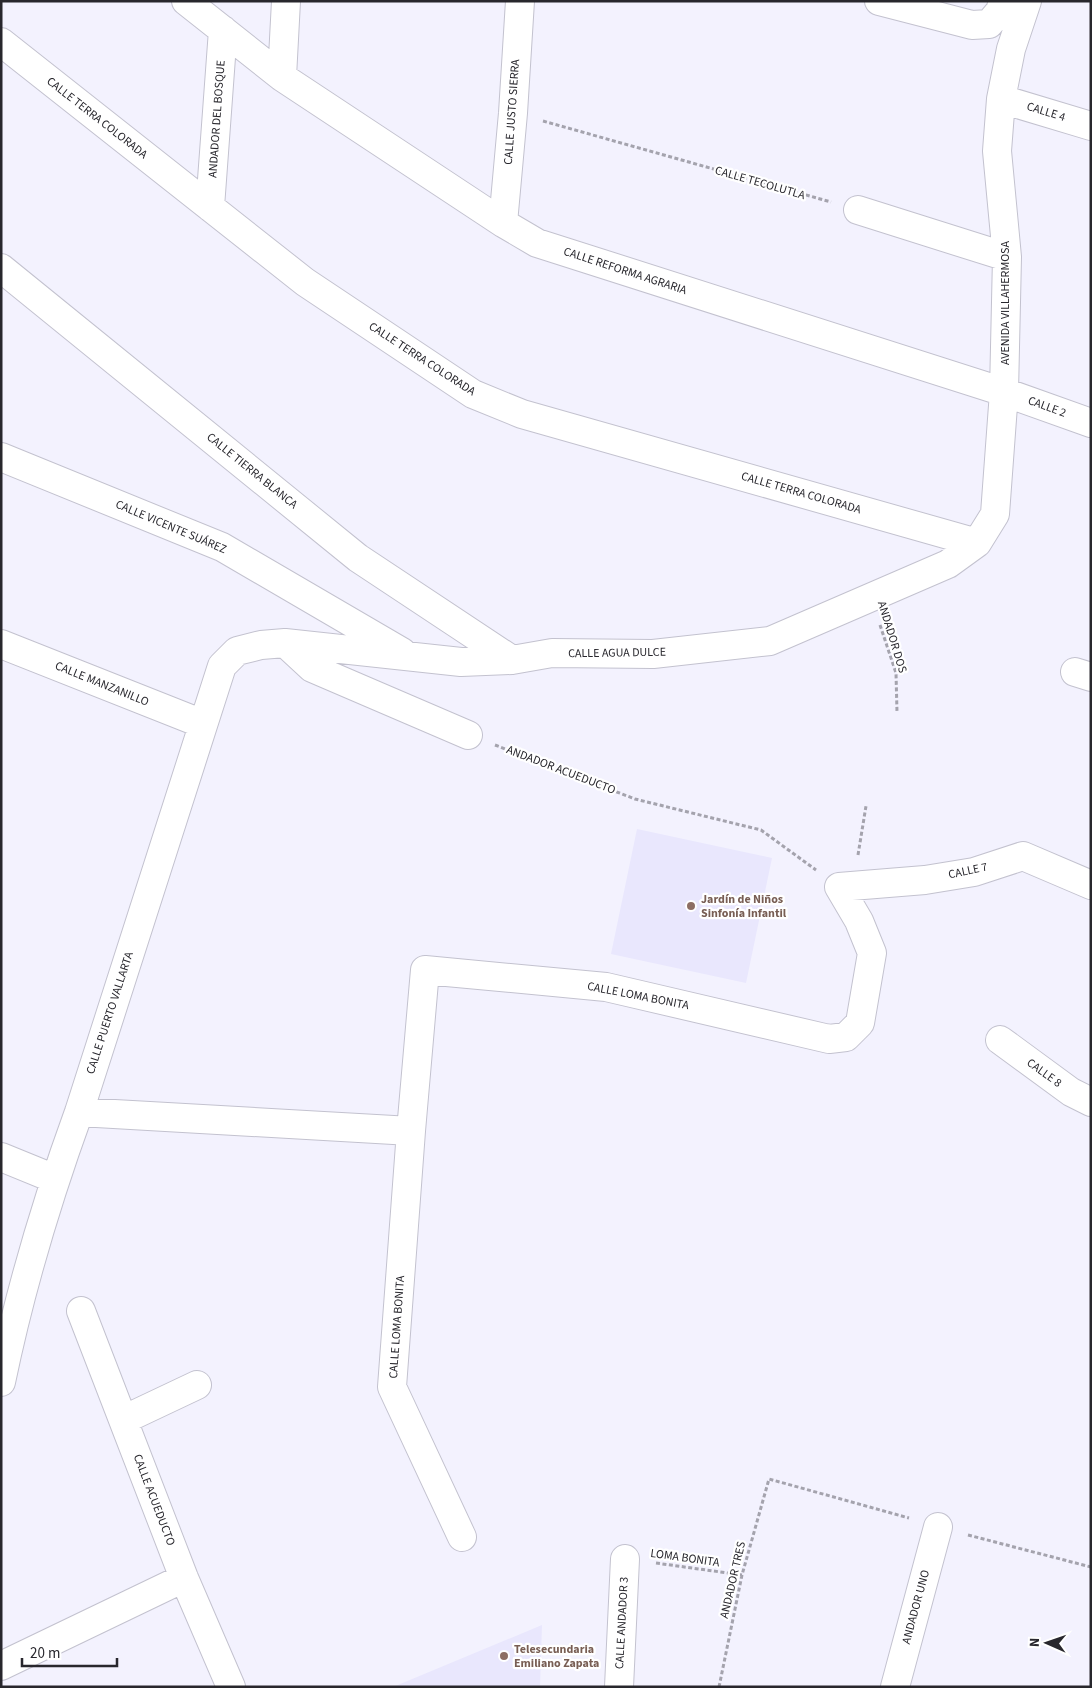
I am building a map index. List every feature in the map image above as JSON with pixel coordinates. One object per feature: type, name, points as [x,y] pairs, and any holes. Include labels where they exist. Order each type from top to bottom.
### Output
[{"type":"street","name":"CALLE REFORMA AGRARIA","points":[[186,1],[282,77],[536,243],[1004,392]]},
{"type":"street","points":[[282,77],[286,1]]},
{"type":"street","name":"CALLE JUSTO SIERRA","points":[[503,223],[520,1]]},
{"type":"street","points":[[878,1],[972,25],[989,24],[1000,11],[1003,1]]},
{"type":"street","name":"AVENIDA VILLAHERMOSA","points":[[977,543],[995,514],[1004,392],[1007,257],[997,151],[1001,99],[1011,49],[1027,1]]},
{"type":"street","name":"ANDADOR DEL BOSQUE","points":[[210,207],[224,30]]},
{"type":"street","name":"CALLE TERRA COLORADA","points":[[1,42],[305,282],[473,394],[522,414],[977,543]]},
{"type":"street","name":"CALLE 4","points":[[1001,99],[1091,126]]},
{"type":"street","points":[[858,210],[1007,257]]},
{"type":"street","name":"CALLE TIERRA BLANCA","points":[[1,268],[358,558],[512,660]]},
{"type":"street","name":"CALLE 2","points":[[1004,392],[1091,423]]},
{"type":"street","name":"CALLE VICENTE SUÁREZ","points":[[1,457],[222,547],[412,658]]},
{"type":"street","name":"CALLE AGUA DULCE","points":[[237,652],[261,645],[285,643],[460,662],[512,660],[552,654],[653,654],[770,641],[948,564],[977,543]]},
{"type":"street","points":[[285,643],[312,668],[468,735]]},
{"type":"street","name":"CALLE MANZANILLO","points":[[1,644],[203,724]]},
{"type":"street","name":"CALLE PUERTO VALLARTA","points":[[1,1382],[7,1328],[55,1179],[79,1112],[222,666],[237,652]]},
{"type":"street","name":"CALLE 7","points":[[839,887],[925,880],[974,872],[1023,856],[1091,885]]},
{"type":"street","name":"CALLE LOMA BONITA","points":[[462,1537],[392,1387],[425,970],[606,987],[829,1039],[846,1037],[860,1023],[872,953],[859,921],[839,887]]},
{"type":"street","name":"CALLE 8","points":[[1000,1040],[1071,1092],[1091,1102]]},
{"type":"street","points":[[79,1112],[411,1131]]},
{"type":"street","points":[[1,1157],[55,1179]]},
{"type":"street","name":"CALLE ACUEDUCTO","points":[[81,1311],[184,1578],[231,1687]]},
{"type":"street","points":[[123,1420],[197,1385]]},
{"type":"street","name":"ANDADOR UNO","points":[[895,1687],[938,1527]]},
{"type":"street","name":"CALLE ANDADOR 3","points":[[619,1687],[625,1559]]},
{"type":"street","points":[[1,1666],[184,1578]]},
{"type":"path","name":"CALLE TECOLUTLA","points":[[512,113],[858,210]]},
{"type":"path","name":"ANDADOR DOS","points":[[871,597],[896,672],[897,712]]},
{"type":"path","name":"ANDADOR ACUEDUCTO","points":[[468,735],[635,799],[761,830],[839,887]]},
{"type":"path","points":[[839,887],[859,854],[866,806]]},
{"type":"path","name":"ANDADOR TRES","points":[[719,1687],[742,1576],[769,1479]]},
{"type":"path","name":"LOMA BONITA","points":[[625,1559],[742,1576]]},
{"type":"shaded area","name":"Jardín de Niños Sinfonía Infantil","points":[[637,829],[772,858],[746,983],[611,954]]},
{"type":"shaded area","name":"Telesecundaria Emiliano Zapata","points":[[542,1625],[540,1687],[393,1687]]},
{"type":"place","name":"Jardín de Niños Sinfonía Infantil","points":[[691,906]]},
{"type":"place","name":"Telesecundaria Emiliano Zapata","points":[[504,1656]]}]
